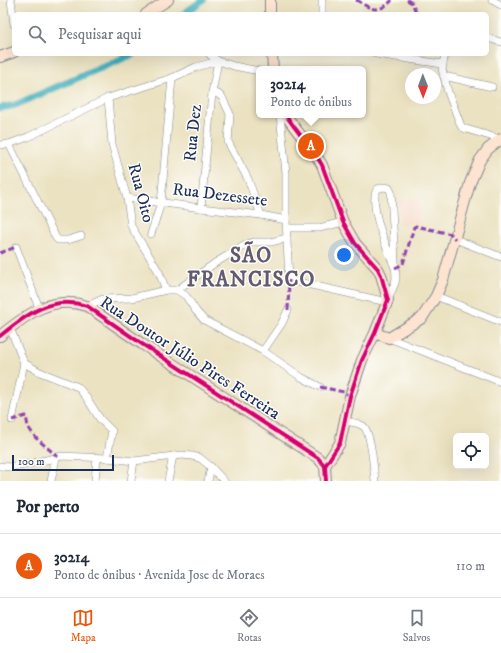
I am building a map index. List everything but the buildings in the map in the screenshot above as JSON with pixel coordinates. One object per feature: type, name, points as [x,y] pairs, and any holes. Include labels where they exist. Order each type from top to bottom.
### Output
[{"type":"street","points":[[11,0],[12,12]]},
{"type":"street","points":[[159,11],[168,0]]},
{"type":"street","points":[[270,0],[270,12]]},
{"type":"street","points":[[322,0],[322,12]]},
{"type":"street","points":[[492,0],[501,5]]},
{"type":"street","points":[[489,39],[501,42]]},
{"type":"street","points":[[0,57],[12,53]]},
{"type":"street","points":[[212,56],[218,61],[256,70]]},
{"type":"street","points":[[272,56],[273,66]]},
{"type":"street","points":[[389,56],[442,64]]},
{"type":"street","points":[[444,56],[442,64],[444,76],[460,126],[501,139]]},
{"type":"street","points":[[0,145],[9,144],[28,137],[108,98],[172,78],[196,67],[218,61]]},
{"type":"street","name":"Rua Dez","points":[[201,208],[212,93],[218,61]]},
{"type":"street","points":[[444,76],[492,87]]},
{"type":"street","points":[[151,234],[161,203],[172,78]]},
{"type":"street","points":[[212,93],[218,94],[222,97],[230,114],[231,120],[228,133],[228,142],[248,179],[262,215]]},
{"type":"street","name":"Rua Oito","points":[[108,98],[112,144],[127,198],[131,226],[158,272],[166,290]]},
{"type":"street","points":[[280,118],[286,173],[286,220],[289,280],[388,301]]},
{"type":"street","points":[[288,118],[322,165],[343,222],[355,243],[378,269],[388,301]]},
{"type":"street","points":[[389,338],[422,318],[436,296],[443,280],[470,183],[477,166],[488,149],[501,139]]},
{"type":"street","points":[[9,144],[56,238],[58,240],[68,240],[81,236]]},
{"type":"street","points":[[326,481],[325,466],[340,443],[350,396],[362,360],[375,333],[395,283],[395,268],[391,192],[389,188],[380,187],[375,191],[374,204],[381,233],[395,268]]},
{"type":"street","name":"Rua Dezessete","points":[[127,198],[262,215],[286,220]]},
{"type":"street","points":[[287,228],[319,228],[343,222]]},
{"type":"street","points":[[177,290],[215,263],[246,244],[254,242],[271,242],[287,238]]},
{"type":"street","points":[[454,239],[501,257]]},
{"type":"street","points":[[16,247],[39,308]]},
{"type":"street","points":[[87,306],[101,299],[132,298],[166,290],[177,290],[186,296],[204,320],[263,351],[301,377],[320,386]]},
{"type":"street","points":[[436,296],[501,322]]},
{"type":"street","name":"Rua Doutor Júlio Pires Ferreira","points":[[0,336],[39,308],[51,304],[64,303],[77,303],[87,306],[142,344],[318,458],[325,466]]},
{"type":"street","points":[[263,351],[282,323],[288,310]]},
{"type":"street","points":[[10,328],[24,363],[12,420]]},
{"type":"street","points":[[375,333],[501,382]]},
{"type":"street","points":[[24,363],[40,372],[78,387],[100,419],[112,431],[107,458]]},
{"type":"street","points":[[345,421],[362,425],[366,429],[373,457],[375,481]]},
{"type":"street","points":[[0,466],[20,467],[61,456],[134,461],[172,456],[192,456],[200,458],[224,481]]},
{"type":"street","points":[[168,481],[172,456]]},
{"type":"street","points":[[51,481],[56,458]]},
{"type":"street","points":[[95,481],[97,458]]},
{"type":"street","points":[[131,481],[134,461]]},
{"type":"street","points":[[208,481],[211,467]]},
{"type":"shaded area","points":[[418,199],[420,223],[400,224],[398,200]]},
{"type":"waterway","points":[[186,12],[203,0]]},
{"type":"waterway","points":[[0,108],[15,105],[128,56]]},
{"type":"marked path","points":[[356,0],[374,9],[385,6],[392,0]]},
{"type":"marked path","points":[[407,0],[412,3],[416,12]]},
{"type":"marked path","points":[[395,268],[403,264],[414,227],[416,226],[451,234],[455,239]]},
{"type":"marked path","points":[[0,253],[16,247]]},
{"type":"marked path","points":[[288,310],[289,280]]},
{"type":"marked path","points":[[320,387],[344,392],[350,396]]},
{"type":"marked path","points":[[12,420],[26,416],[28,427],[36,438],[58,457]]},
{"type":"cycle path","points":[[288,118],[322,165],[343,222],[355,243],[378,269],[388,300],[362,360],[350,396],[340,443],[325,466]]},
{"type":"cycle path","points":[[0,336],[20,320],[51,305],[74,303],[87,306],[142,344],[318,458],[325,466],[326,481]]},
{"type":"place","name":"30214","points":[[311,146]]},
{"type":"district","name":"SÃO FRANCISCO","points":[[251,268]]}]
